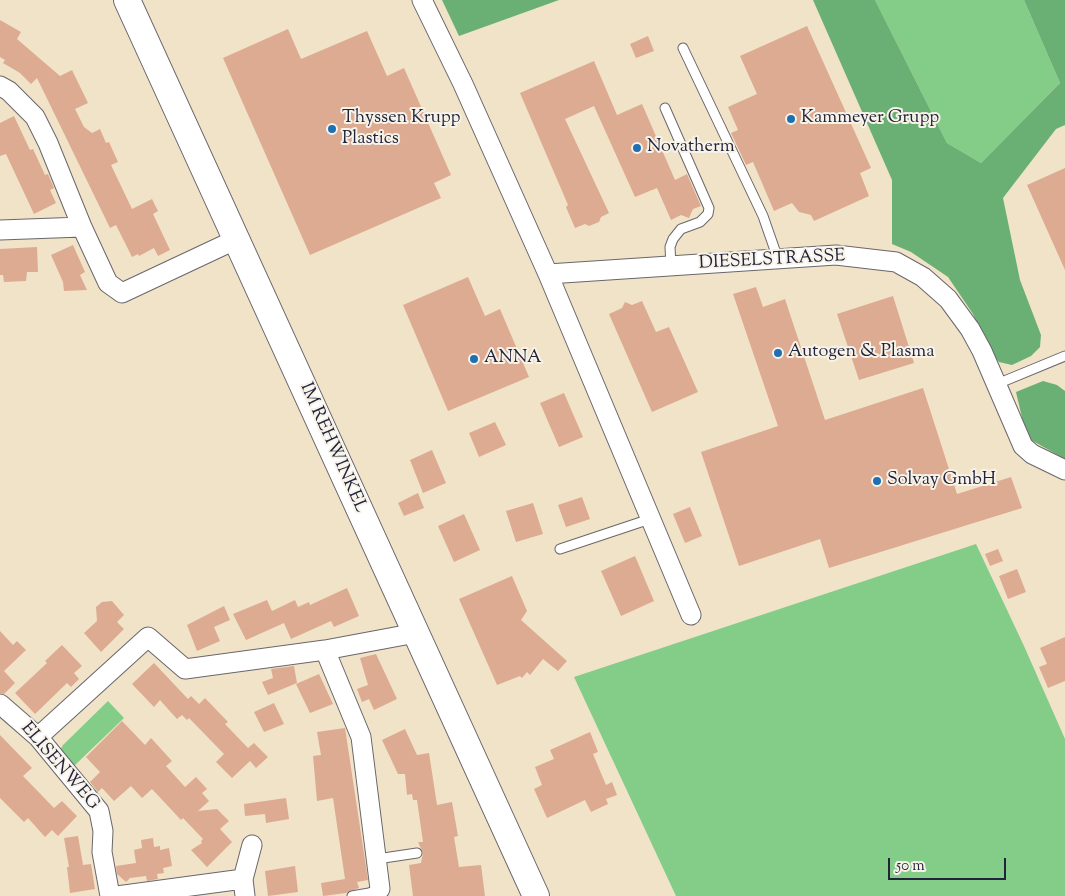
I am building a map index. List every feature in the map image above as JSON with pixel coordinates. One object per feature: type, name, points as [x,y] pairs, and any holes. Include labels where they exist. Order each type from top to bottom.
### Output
[{"type":"street","name":"IM REHWINKEL","points":[[127,0],[536,896]]},
{"type":"street","points":[[425,3],[548,274],[691,615]]},
{"type":"street","points":[[0,86],[9,91],[35,117],[108,283],[122,293],[237,239]]},
{"type":"street","points":[[0,230],[82,227]]},
{"type":"street","name":"DIESELSTRASSE","points":[[548,274],[671,267],[778,258],[844,256],[896,262],[916,273],[948,299],[970,329],[997,384],[1017,436],[1023,446],[1032,454],[1065,470]]},
{"type":"street","points":[[38,737],[148,637],[184,669],[325,650],[416,633]]},
{"type":"street","points":[[325,650],[361,737],[380,889]]},
{"type":"street","name":"ELISENWEG","points":[[0,704],[38,737],[99,811],[103,831],[102,852],[110,896]]},
{"type":"street","points":[[117,896],[244,888],[252,845]]},
{"type":"lane","points":[[683,48],[764,216],[778,258]]},
{"type":"lane","points":[[665,108],[709,208],[708,214],[700,222],[681,229],[673,239],[670,247],[671,267]]},
{"type":"lane","points":[[997,384],[1065,356]]},
{"type":"lane","points":[[560,549],[650,519]]},
{"type":"lane","points":[[376,859],[417,853]]},
{"type":"lane","points":[[352,896],[380,889]]},
{"type":"green space","points":[[442,0],[559,0],[459,36]]},
{"type":"green space","points":[[813,0],[875,0],[947,143],[981,163],[1060,83],[1024,0],[1065,0],[1065,125],[1056,129],[1003,198],[1020,280],[1041,335],[1040,347],[1031,356],[1012,365],[999,362],[991,353],[973,314],[948,277],[911,252],[892,244],[892,180]]},
{"type":"green space","points":[[875,0],[1024,0],[1060,83],[981,163],[947,143]]},
{"type":"green space","points":[[1043,381],[1057,385],[1065,391],[1065,459],[1031,440],[1024,426],[1016,392]]},
{"type":"green space","points":[[976,544],[1065,739],[1065,896],[676,896],[574,677]]},
{"type":"green space","points":[[108,701],[124,718],[73,767],[60,750]]},
{"type":"building","points":[[0,20],[21,32],[17,39],[60,76],[72,70],[88,103],[75,109],[84,127],[92,133],[100,129],[106,143],[109,142],[118,162],[111,165],[132,209],[152,199],[158,211],[153,214],[170,250],[158,256],[154,248],[139,256],[138,254],[132,257],[116,225],[110,228],[37,78],[31,84],[20,73],[3,63],[5,60],[0,57]]},
{"type":"building","name":"Kammeyer Grupp","points":[[807,26],[871,168],[860,173],[869,196],[814,221],[811,215],[799,212],[792,203],[774,211],[753,162],[746,165],[731,133],[738,130],[728,107],[757,94],[740,56]]},
{"type":"building","name":"Thyssen Krupp Plastics","points":[[288,29],[301,59],[367,31],[387,76],[404,68],[451,175],[434,183],[441,198],[310,255],[223,58]]},
{"type":"building","points":[[648,36],[654,51],[636,58],[630,44]]},
{"type":"building","points":[[594,61],[617,115],[642,104],[675,180],[687,174],[701,206],[693,209],[689,218],[681,215],[671,220],[657,188],[635,197],[594,106],[565,119],[609,213],[601,217],[599,222],[575,228],[566,207],[568,205],[520,93]]},
{"type":"building","points":[[14,116],[30,150],[33,149],[45,175],[48,174],[54,188],[50,190],[56,203],[34,214],[6,154],[0,156],[0,123]]},
{"type":"building","points":[[1065,168],[1065,270],[1027,185]]},
{"type":"building","points":[[73,245],[85,272],[80,275],[87,290],[64,291],[63,282],[51,255]]},
{"type":"building","points":[[37,247],[38,272],[27,272],[26,281],[4,282],[3,275],[0,275],[0,249]]},
{"type":"building","name":"ANNA","points":[[468,277],[485,316],[500,309],[529,377],[448,411],[403,305]]},
{"type":"building","points":[[756,287],[763,307],[785,299],[825,420],[923,388],[957,494],[1011,477],[1022,508],[829,568],[820,539],[739,566],[701,452],[778,426],[733,294]]},
{"type":"building","points":[[893,296],[914,363],[859,380],[837,314]]},
{"type":"building","points":[[642,301],[656,332],[669,327],[698,392],[652,412],[609,314],[622,308],[625,302],[632,305]]},
{"type":"building","points":[[564,393],[583,437],[559,447],[540,403]]},
{"type":"building","points":[[495,422],[506,445],[479,457],[469,433]]},
{"type":"building","points":[[432,450],[446,483],[423,493],[410,460]]},
{"type":"building","points":[[418,493],[424,508],[404,516],[398,503]]},
{"type":"building","points":[[582,497],[590,519],[566,527],[558,505]]},
{"type":"building","points":[[533,503],[543,534],[516,542],[506,511]]},
{"type":"building","points":[[690,507],[702,536],[685,543],[673,514]]},
{"type":"building","points":[[464,514],[480,550],[454,562],[438,526]]},
{"type":"building","points":[[998,549],[1003,561],[990,566],[985,554]]},
{"type":"building","points":[[635,556],[654,601],[621,616],[601,571]]},
{"type":"building","points":[[1017,569],[1026,592],[1008,599],[999,576]]},
{"type":"building","points":[[512,576],[527,611],[521,620],[567,661],[558,671],[543,659],[530,675],[527,672],[522,678],[520,676],[497,685],[459,599]]},
{"type":"building","points":[[347,588],[359,616],[334,627],[331,621],[291,639],[284,623],[246,640],[233,614],[267,600],[272,611],[295,600],[298,607],[309,602],[310,605]]},
{"type":"building","points":[[112,601],[124,615],[117,622],[124,629],[101,652],[84,633],[97,621],[96,607],[102,602]]},
{"type":"building","points":[[224,606],[230,620],[214,627],[220,641],[197,651],[187,625]]},
{"type":"building","points":[[0,631],[13,645],[17,641],[26,650],[4,671],[15,683],[4,694],[0,693]]},
{"type":"building","points":[[1065,637],[1065,681],[1048,688],[1039,667],[1047,664],[1040,648]]},
{"type":"building","points":[[62,645],[82,666],[74,673],[79,679],[71,687],[67,683],[35,714],[15,693],[47,663],[45,661]]},
{"type":"building","points":[[376,654],[397,699],[374,710],[369,699],[362,702],[357,689],[368,685],[360,658]]},
{"type":"building","points":[[154,663],[188,699],[191,696],[199,704],[205,698],[228,722],[225,724],[248,748],[254,743],[268,757],[256,768],[250,761],[232,778],[216,762],[224,754],[189,718],[187,720],[182,715],[177,719],[160,700],[154,707],[132,684]]},
{"type":"building","points":[[294,666],[297,683],[268,695],[262,682],[273,678],[271,669]]},
{"type":"building","points":[[319,674],[333,704],[310,713],[296,684]]},
{"type":"building","points":[[274,703],[284,724],[264,732],[254,712]]},
{"type":"building","points":[[122,721],[145,745],[151,738],[172,761],[166,766],[185,787],[196,777],[207,789],[202,793],[209,801],[198,811],[217,809],[229,821],[220,829],[232,842],[207,867],[191,850],[202,843],[203,839],[183,818],[181,820],[152,789],[142,798],[131,786],[114,801],[102,788],[98,792],[90,782],[100,772],[86,757]]},
{"type":"building","points":[[345,728],[368,880],[357,882],[359,888],[346,893],[323,896],[321,883],[345,879],[333,798],[317,801],[313,756],[321,755],[317,732]]},
{"type":"building","points":[[405,729],[417,755],[429,753],[437,805],[452,802],[458,836],[454,837],[459,867],[481,865],[485,896],[413,896],[409,865],[421,863],[423,853],[418,842],[423,842],[417,800],[413,800],[412,794],[407,795],[405,774],[398,774],[382,740]]},
{"type":"building","points":[[590,732],[598,752],[593,754],[606,785],[612,782],[617,795],[606,799],[608,804],[591,812],[585,800],[547,818],[534,789],[542,785],[535,767],[554,759],[550,750]]},
{"type":"building","points":[[0,735],[32,768],[23,776],[54,808],[62,801],[77,816],[58,836],[52,830],[45,837],[28,818],[24,822],[0,798]]},
{"type":"building","points":[[286,798],[289,819],[266,823],[265,814],[245,816],[244,804]]},
{"type":"building","points":[[78,836],[83,865],[91,864],[95,889],[70,893],[67,867],[69,867],[64,838]]},
{"type":"building","points":[[153,838],[154,847],[160,846],[160,850],[169,848],[172,866],[163,868],[164,873],[157,874],[158,879],[147,881],[146,876],[130,878],[126,882],[117,874],[116,866],[136,863],[134,850],[142,848],[141,840]]},
{"type":"building","points":[[295,866],[298,892],[268,896],[265,871]]},
{"type":"place","name":"Kammeyer Grupp","points":[[791,119]]},
{"type":"place","name":"Thyssen Krupp Plastics","points":[[332,129]]},
{"type":"place","name":"Novatherm","points":[[637,148]]},
{"type":"place","name":"Autogen & Plasma","points":[[778,353]]},
{"type":"place","name":"ANNA","points":[[474,359]]},
{"type":"place","name":"Solvay GmbH","points":[[877,481]]}]
